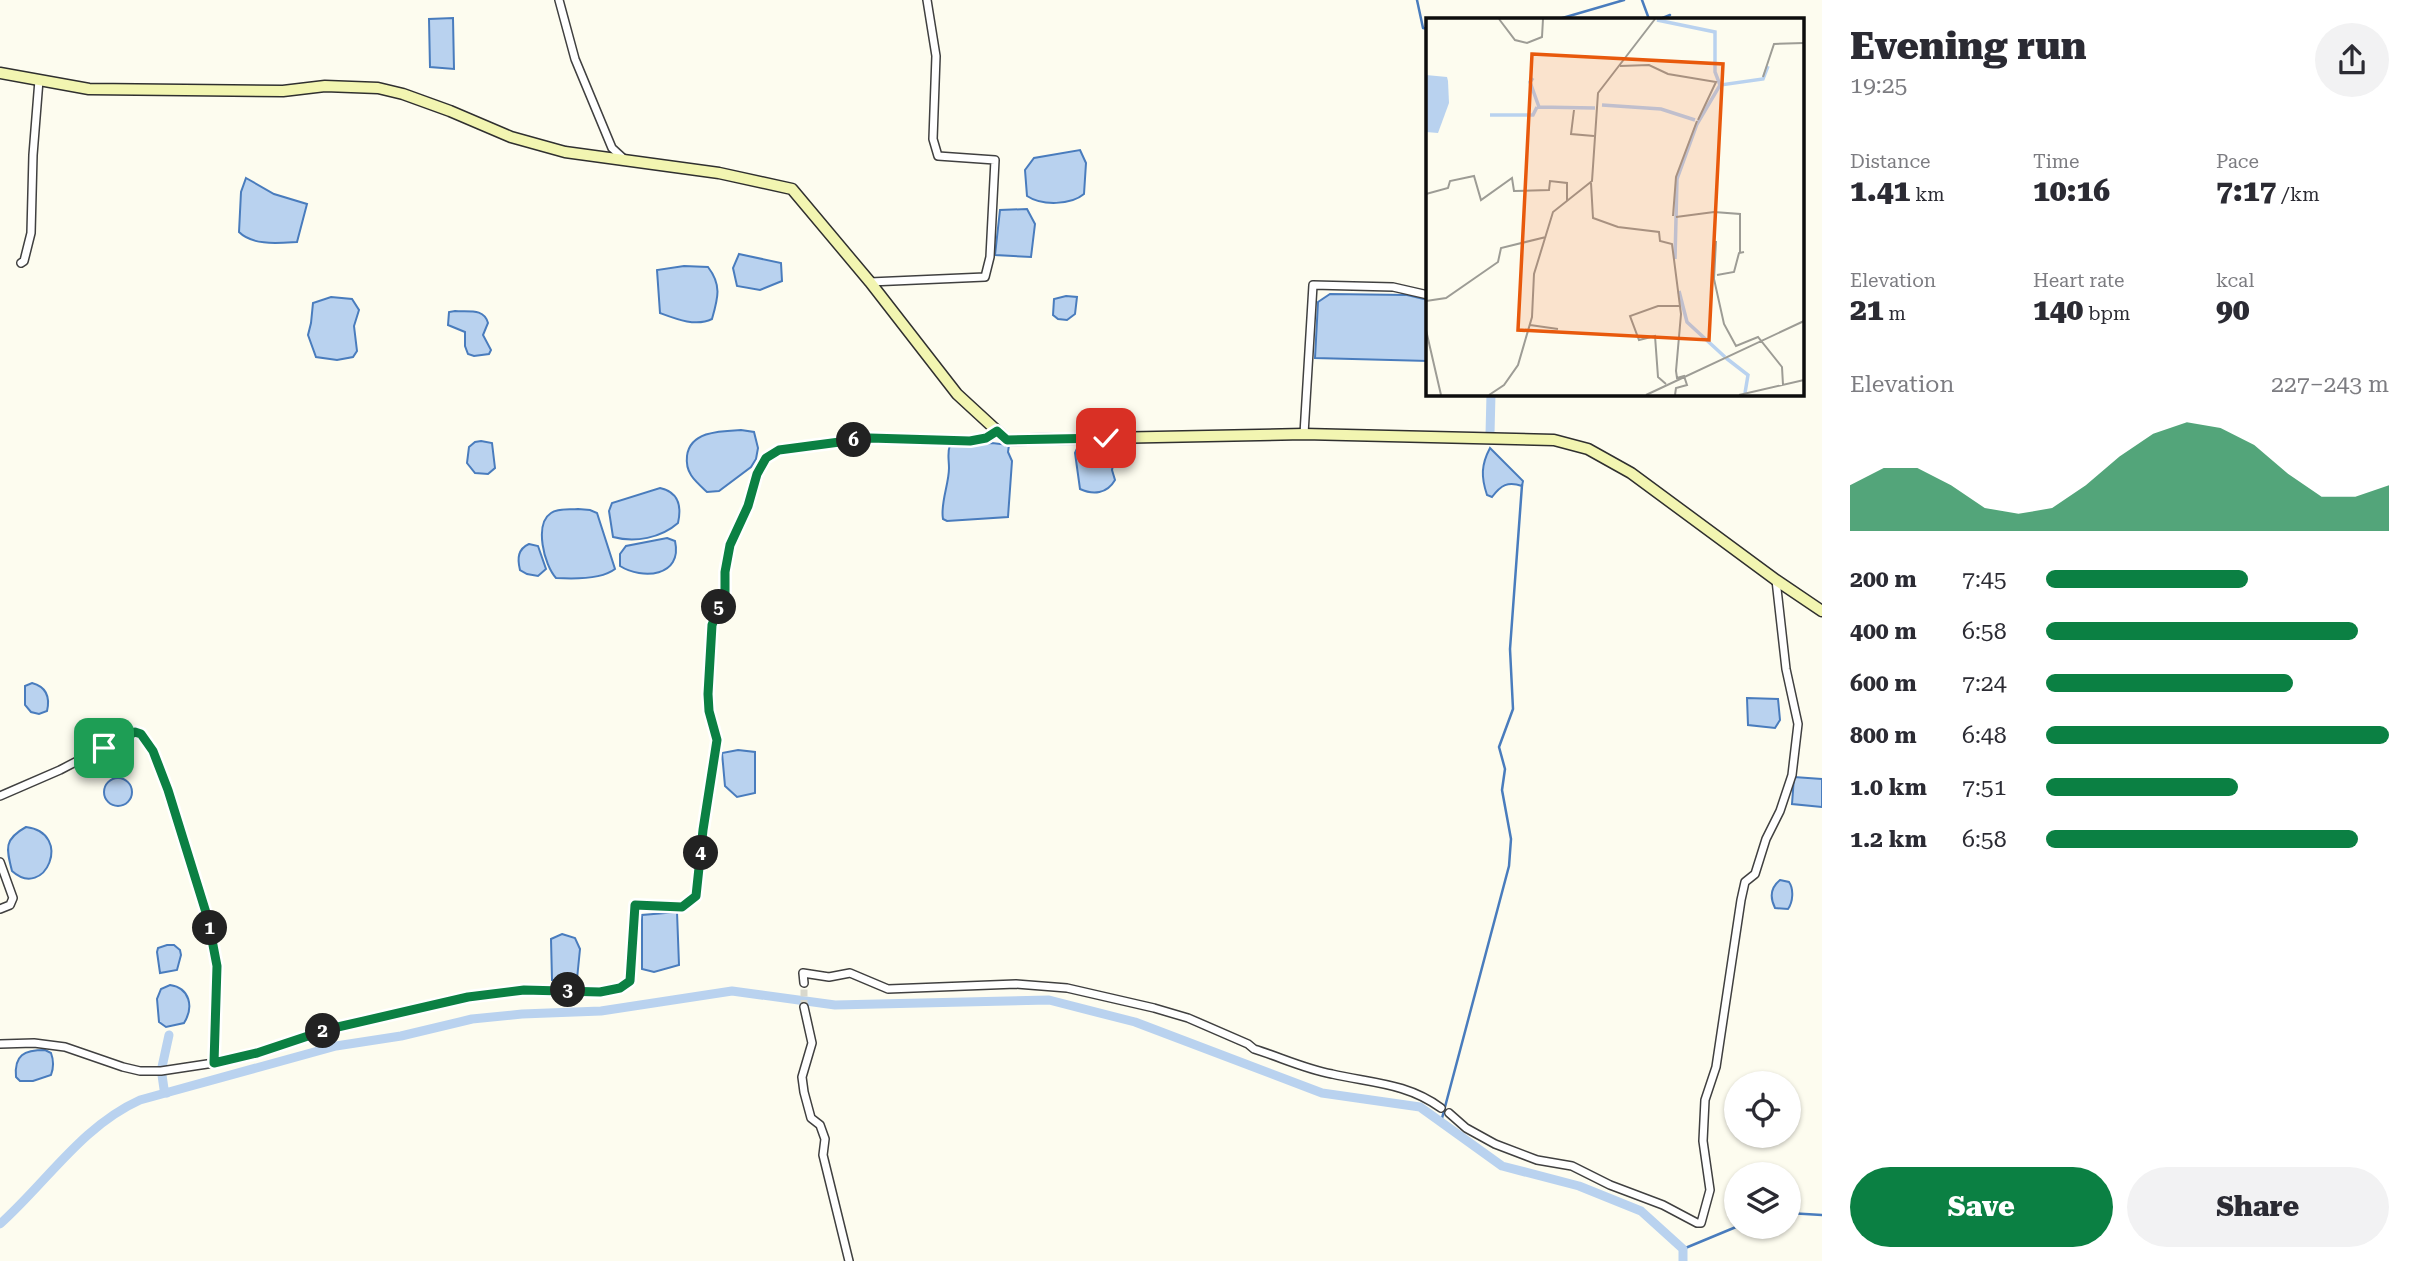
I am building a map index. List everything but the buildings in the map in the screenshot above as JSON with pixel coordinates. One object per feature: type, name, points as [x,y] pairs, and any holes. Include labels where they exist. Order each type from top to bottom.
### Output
[{"type":"street","points":[[559,0],[575,59],[612,148],[624,160]]},
{"type":"street","points":[[870,282],[985,278],[990,257],[995,160],[938,156],[933,139],[936,55],[927,0]]},
{"type":"street","points":[[0,73],[103,89],[283,91],[325,86],[378,88],[450,111],[511,137],[565,152],[719,173],[792,189],[870,282],[957,394],[1007,440],[1304,434],[1554,440],[1588,449],[1631,473],[1822,611]]},
{"type":"street","points":[[21,263],[24,261],[31,233],[39,80]]},
{"type":"street","points":[[1304,434],[1313,285],[1393,287],[1426,295]]},
{"type":"street","points":[[0,1044],[65,1046],[123,1067],[140,1071],[161,1071],[257,1053],[329,1029],[468,997],[524,990],[590,992],[620,988],[630,981],[635,905],[682,907],[696,896],[717,740],[709,711],[708,694],[712,625],[725,593],[725,572],[730,545],[748,506],[757,474],[766,458],[779,450],[844,441],[890,437],[970,441],[986,438],[997,431]]},
{"type":"street","points":[[1449,1113],[1466,1128],[1495,1144],[1537,1160],[1573,1166],[1609,1185],[1701,1223],[1710,1190],[1703,1141],[1705,1100],[1716,1067],[1741,900],[1745,882],[1755,874],[1792,775],[1798,724],[1786,668],[1776,580]]},
{"type":"street","points":[[0,796],[60,770],[123,736],[135,732],[141,734],[153,751],[168,790],[208,919],[217,966],[214,1063]]},
{"type":"street","points":[[0,862],[13,898],[10,905],[0,909]]},
{"type":"street","points":[[804,983],[803,973],[830,977],[850,972],[888,989],[1005,984],[1067,988],[1188,1018],[1254,1049],[1308,1069],[1388,1083],[1432,1101],[1441,1108]]},
{"type":"street","points":[[804,1007],[812,1043],[802,1077],[805,1100],[811,1118],[820,1125],[825,1139],[823,1155],[849,1251],[849,1261]]},
{"type":"water","points":[[453,18],[454,69],[430,67],[429,19]]},
{"type":"water","points":[[1080,150],[1086,163],[1084,194],[1056,203],[1027,196],[1025,170],[1034,158]]},
{"type":"water","points":[[246,178],[274,194],[307,204],[297,242],[259,242],[239,232],[241,192]]},
{"type":"water","points":[[1027,209],[1035,224],[1031,257],[995,255],[1000,210]]},
{"type":"water","points":[[739,254],[781,263],[782,281],[760,290],[737,286],[733,268]]},
{"type":"water","points":[[684,266],[708,267],[712,274],[717,292],[712,319],[693,322],[660,313],[657,270]]},
{"type":"water","points":[[1330,294],[1407,295],[1426,300],[1426,361],[1315,358],[1318,302]]},
{"type":"water","points":[[331,297],[352,299],[359,310],[354,326],[357,351],[353,357],[337,360],[316,357],[308,335],[313,303]]},
{"type":"water","points":[[1077,297],[1075,314],[1067,320],[1058,319],[1053,315],[1054,299]]},
{"type":"water","points":[[449,312],[475,312],[486,318],[488,323],[483,335],[491,350],[489,354],[468,354],[465,332],[448,325]]},
{"type":"water","points":[[741,430],[754,432],[758,448],[756,459],[751,467],[719,491],[707,492],[689,472],[689,448],[700,437],[708,434]]},
{"type":"water","points":[[481,441],[492,443],[495,468],[488,474],[475,473],[467,463],[469,447]]},
{"type":"water","points":[[1084,442],[1103,448],[1115,456],[1112,470],[1115,480],[1104,491],[1090,492],[1080,489],[1075,453],[1079,444]]},
{"type":"water","points":[[950,445],[1009,445],[1008,452],[1012,461],[1008,517],[947,521],[943,519]]},
{"type":"water","points":[[1490,448],[1523,481],[1522,486],[1509,484],[1492,497],[1487,495],[1483,471]]},
{"type":"water","points":[[660,488],[675,496],[679,505],[678,523],[647,538],[613,537],[609,511],[612,503]]},
{"type":"water","points":[[578,509],[597,513],[615,569],[595,577],[556,578],[545,555],[543,526],[546,518],[554,511]]},
{"type":"water","points":[[667,538],[675,541],[676,553],[667,568],[649,574],[620,566],[620,554],[626,546]]},
{"type":"water","points":[[529,544],[538,546],[546,569],[538,576],[520,570],[519,554]]},
{"type":"water","points":[[32,683],[41,687],[48,697],[47,711],[39,714],[31,712],[25,705],[25,686]]},
{"type":"water","points":[[1747,698],[1778,699],[1780,720],[1775,728],[1748,725]]},
{"type":"water","points":[[738,750],[755,752],[755,793],[737,797],[725,786],[722,753]]},
{"type":"water","points":[[1794,777],[1822,779],[1822,807],[1792,804]]},
{"type":"water","points":[[118,778],[128,782],[132,792],[128,802],[118,806],[108,802],[104,792],[108,782]]},
{"type":"water","points":[[26,827],[41,832],[49,841],[51,851],[44,872],[35,878],[24,878],[12,871],[9,856],[10,840]]},
{"type":"water","points":[[1780,880],[1789,882],[1792,888],[1788,909],[1775,908],[1772,901],[1773,890]]},
{"type":"water","points":[[677,912],[679,965],[654,972],[642,969],[642,915]]},
{"type":"water","points":[[562,934],[575,938],[580,949],[577,979],[552,980],[551,939]]},
{"type":"water","points":[[174,945],[181,955],[177,970],[160,973],[158,948]]},
{"type":"water","points":[[170,985],[186,994],[189,1011],[184,1023],[166,1027],[159,1022],[157,999],[161,989]]},
{"type":"water","points":[[45,1050],[51,1053],[53,1059],[51,1075],[33,1081],[20,1081],[16,1077],[16,1070],[22,1055]]},
{"type":"waterway","points":[[1417,0],[1423,28],[1426,29]]},
{"type":"waterway","points":[[1562,18],[1624,0]]},
{"type":"waterway","points":[[1642,0],[1649,18]]},
{"type":"waterway","points":[[1662,18],[1670,15]]},
{"type":"waterway","points":[[1490,434],[1491,396]]},
{"type":"waterway","points":[[1441,1122],[1509,866],[1511,839],[1502,790],[1505,769],[1499,747],[1513,709],[1510,649],[1522,485]]},
{"type":"waterway","points":[[0,1224],[82,1140],[119,1111],[140,1100],[336,1046],[401,1036],[472,1019],[601,1011],[732,991],[835,1005],[1049,1000],[1135,1022],[1322,1093],[1420,1107],[1502,1166],[1579,1186],[1641,1211],[1683,1249],[1683,1261]]},
{"type":"waterway","points":[[162,1067],[169,1035]]},
{"type":"waterway","points":[[162,1075],[167,1093]]},
{"type":"waterway","points":[[1801,1214],[1822,1215]]},
{"type":"waterway","points":[[1683,1249],[1724,1232]]},
{"type":"tunnel","points":[[804,983],[804,1007]]},
{"type":"route","points":[[104,748],[123,736],[135,732],[141,734],[153,751],[168,790],[208,919],[217,966],[214,1063],[257,1053],[329,1029],[468,997],[524,990],[600,992],[620,988],[630,981],[635,905],[682,907],[696,896],[717,740],[709,711],[708,694],[712,625],[725,593],[725,572],[730,545],[748,506],[757,474],[766,458],[779,450],[870,438],[970,441],[986,438],[997,431],[1007,440],[1106,438]]}]
